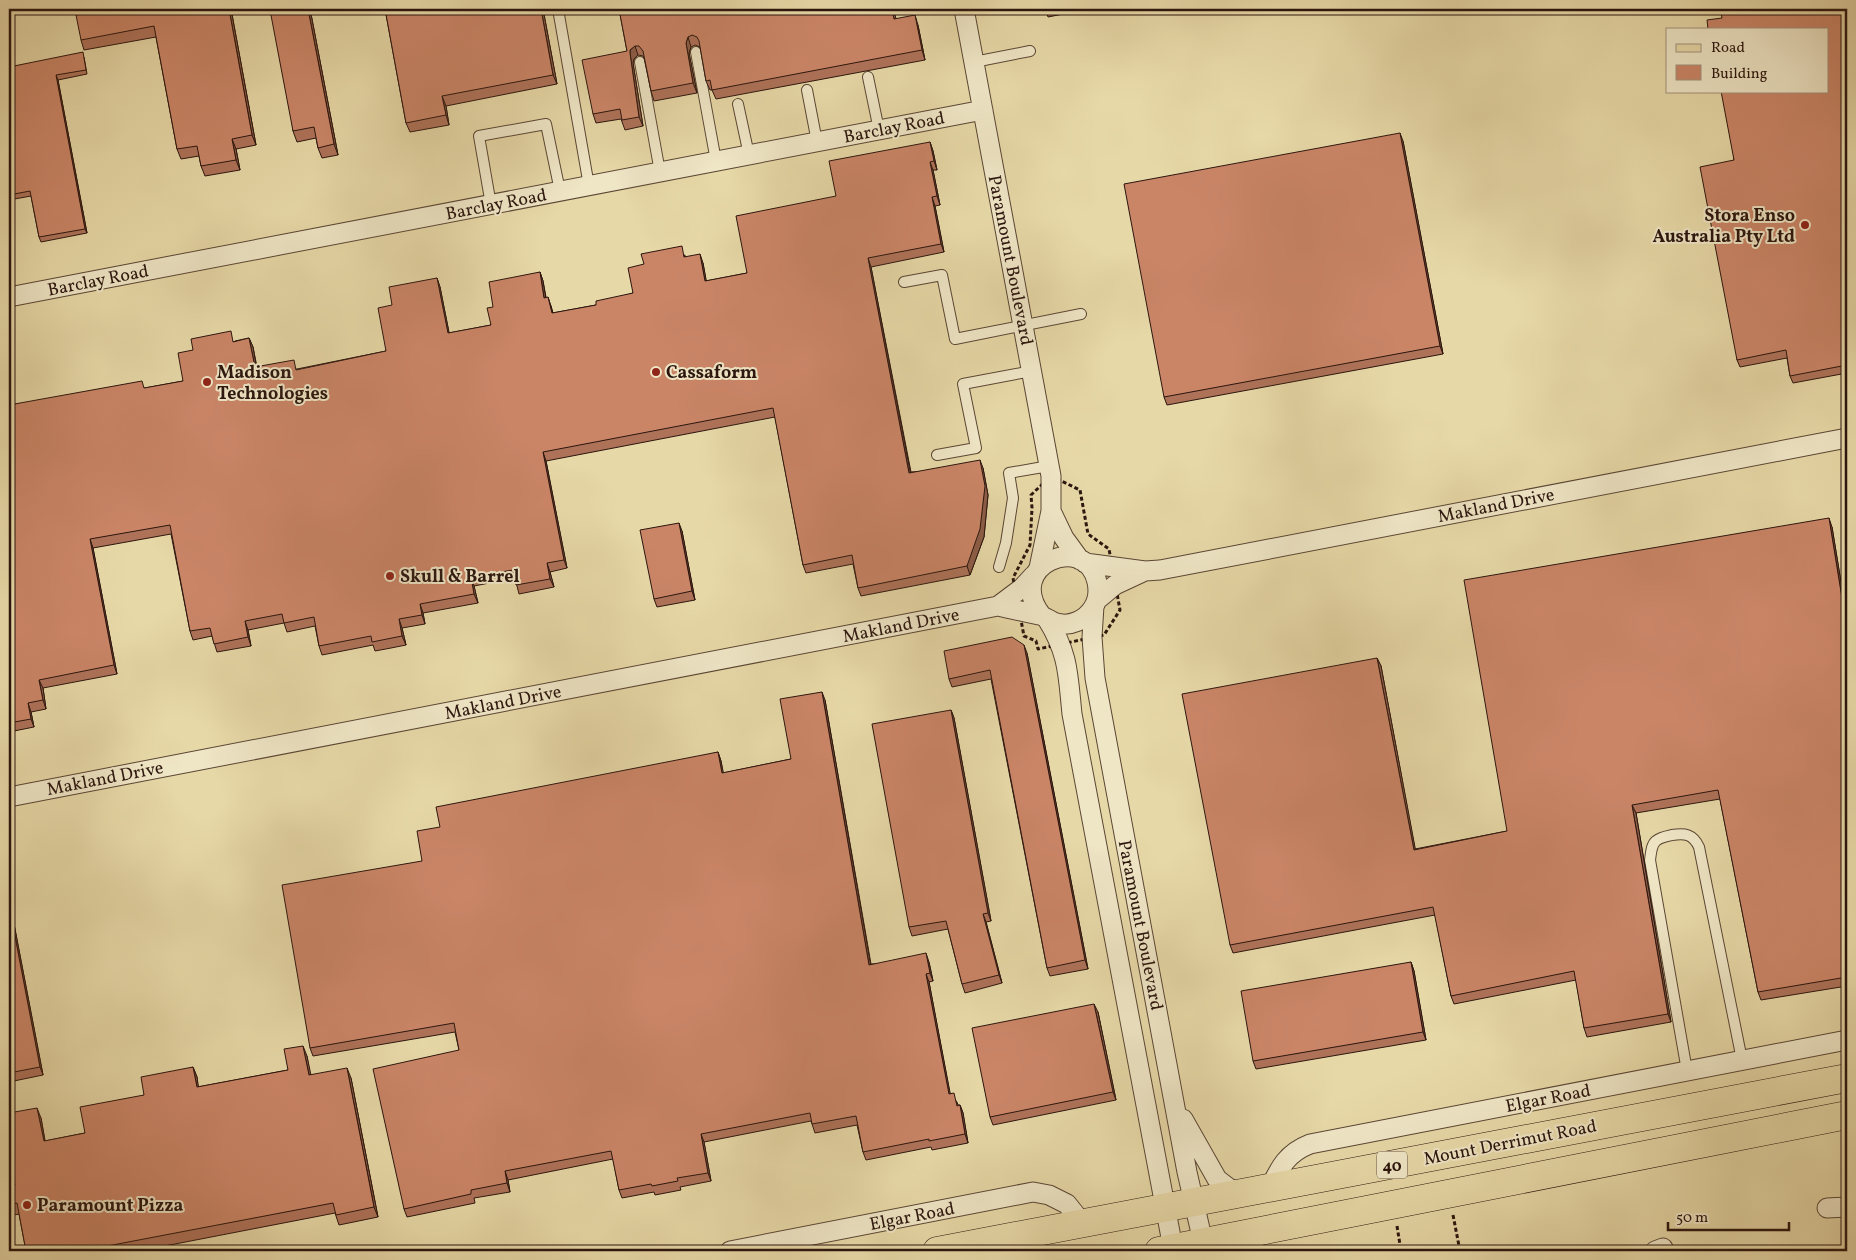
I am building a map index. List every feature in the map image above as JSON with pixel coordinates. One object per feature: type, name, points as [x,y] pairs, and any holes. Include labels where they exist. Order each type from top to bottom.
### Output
[{"type":"main road","name":"Mount Derrimut Road","points":[[937,1251],[1847,1078]]},
{"type":"main road","name":"40","points":[[1166,1250],[1847,1115]]},
{"type":"street","name":"Paramount Boulevard","points":[[964,9],[1049,466],[1051,511],[1037,572]]},
{"type":"street","name":"Barclay Road","points":[[9,297],[983,110]]},
{"type":"street","name":"Makland Drive","points":[[1083,562],[1145,571],[1175,567],[1847,438]]},
{"type":"street","name":"Paramount Boulevard","points":[[1051,511],[1064,538],[1083,562]]},
{"type":"street","points":[[1069,556],[1083,562],[1092,570],[1097,580],[1098,590],[1096,603],[1088,615],[1079,621],[1063,624],[1045,617],[1035,607],[1031,597],[1031,586],[1037,572],[1048,561],[1058,557],[1069,556]]},
{"type":"street","name":"Makland Drive","points":[[1096,603],[1115,585],[1145,571]]},
{"type":"street","name":"Makland Drive","points":[[998,606],[1022,588],[1037,572]]},
{"type":"street","name":"Paramount Boulevard","points":[[1096,603],[1092,637],[1095,678],[1175,1105],[1203,1242]]},
{"type":"street","name":"Makland Drive","points":[[9,797],[998,606],[1045,617]]},
{"type":"street","name":"Paramount Boulevard","points":[[1045,617],[1060,644],[1070,677],[1072,714],[1165,1208],[1166,1250]]},
{"type":"street","name":"Elgar Road","points":[[1270,1188],[1287,1158],[1298,1149],[1310,1144],[1847,1040]]},
{"type":"street","points":[[1175,1105],[1217,1179],[1238,1195]]},
{"type":"street","name":"Elgar Road","points":[[730,1251],[1033,1192],[1049,1196],[1067,1204],[1082,1224]]},
{"type":"lane","points":[[558,9],[589,186]]},
{"type":"lane","points":[[974,62],[1030,51]]},
{"type":"lane","points":[[696,52],[716,161]]},
{"type":"lane","points":[[640,62],[660,172]]},
{"type":"lane","points":[[868,77],[879,130]]},
{"type":"lane","points":[[807,90],[817,142]]},
{"type":"lane","points":[[738,104],[749,155]]},
{"type":"lane","points":[[491,205],[478,136],[546,124],[560,191]]},
{"type":"lane","points":[[904,282],[942,275],[954,339],[1081,314]]},
{"type":"lane","points":[[937,455],[976,448],[963,384],[1032,371]]},
{"type":"lane","points":[[999,567],[1006,543],[1013,498],[1009,474],[1049,466]]},
{"type":"lane","points":[[1687,1071],[1650,860],[1651,850],[1656,841],[1664,836],[1682,833],[1689,835],[1696,840],[1699,847],[1742,1060]]},
{"type":"path","points":[[1838,1208],[1847,1250]]},
{"type":"path","points":[[1453,1215],[1460,1251]]},
{"type":"path","points":[[1396,1225],[1401,1251]]},
{"type":"building","points":[[110,9],[229,9],[252,135],[232,139],[236,160],[201,166],[197,146],[177,149],[154,26],[81,40],[76,15]]},
{"type":"building","points":[[308,9],[334,144],[318,148],[314,127],[293,131],[270,10]]},
{"type":"building","points":[[385,9],[541,9],[553,75],[442,96],[446,115],[406,123]]},
{"type":"building","points":[[619,9],[892,9],[894,19],[915,15],[922,50],[712,90],[710,80],[706,81],[699,41],[697,37],[692,35],[688,37],[686,43],[693,83],[651,91],[643,51],[639,46],[635,46],[630,50],[630,53],[639,117],[622,120],[620,109],[593,114],[582,60],[627,51]]},
{"type":"building","name":"Stora Enso Australia Pty Ltd","points":[[1720,9],[1847,9],[1847,365],[1790,376],[1786,350],[1737,360],[1700,167],[1734,160],[1721,92],[1828,92],[1828,28],[1708,28],[1707,20],[1722,18]]},
{"type":"building","points":[[83,52],[86,70],[56,75],[85,229],[39,237],[30,191],[9,195],[9,67]]},
{"type":"building","points":[[1400,133],[1440,346],[1164,397],[1124,184]]},
{"type":"building","points":[[930,142],[934,161],[930,162],[937,196],[932,197],[941,244],[868,258],[909,473],[980,460],[985,486],[980,529],[967,566],[858,588],[852,555],[803,565],[773,408],[543,452],[564,560],[547,563],[550,579],[516,585],[513,570],[471,577],[474,594],[420,604],[422,615],[399,619],[402,636],[372,642],[371,636],[319,646],[314,617],[284,623],[282,614],[245,621],[248,637],[214,644],[210,628],[190,631],[170,525],[90,539],[114,665],[39,680],[43,700],[28,703],[31,719],[9,723],[9,405],[142,381],[144,388],[183,381],[178,353],[193,350],[191,339],[231,331],[233,342],[249,338],[255,367],[294,360],[296,370],[386,351],[378,308],[392,305],[389,287],[437,278],[448,333],[491,325],[487,308],[493,307],[489,282],[540,272],[544,298],[548,297],[552,313],[596,305],[596,301],[633,293],[628,268],[644,264],[641,254],[682,246],[684,257],[700,254],[705,281],[747,273],[736,216],[836,196],[829,161]]},
{"type":"building","points":[[1829,518],[1847,629],[1847,977],[1758,992],[1718,790],[1632,805],[1668,1014],[1584,1028],[1574,971],[1451,996],[1433,907],[1230,945],[1182,694],[1377,658],[1414,850],[1507,831],[1464,580]]},
{"type":"building","points":[[679,523],[692,591],[654,599],[640,530]]},
{"type":"building","points":[[1012,637],[1024,645],[1085,960],[1047,968],[990,670],[949,679],[944,651]]},
{"type":"building","points":[[822,692],[869,965],[926,953],[930,973],[926,974],[949,1094],[954,1093],[957,1106],[960,1105],[965,1134],[863,1152],[856,1116],[812,1124],[810,1113],[701,1134],[708,1173],[677,1178],[678,1181],[619,1190],[611,1151],[505,1171],[507,1183],[471,1190],[471,1194],[404,1209],[373,1069],[459,1050],[454,1023],[310,1048],[282,885],[422,861],[417,831],[440,827],[436,807],[718,752],[722,773],[791,759],[780,699]]},
{"type":"building","points":[[951,710],[988,913],[983,914],[999,975],[962,984],[946,921],[909,927],[872,724]]},
{"type":"building","points":[[9,905],[40,1067],[9,1073]]},
{"type":"building","points":[[1411,962],[1423,1032],[1253,1061],[1241,991]]},
{"type":"building","points":[[1094,1004],[1113,1092],[990,1117],[972,1028]]},
{"type":"building","points":[[303,1046],[309,1075],[347,1068],[374,1207],[336,1215],[333,1203],[81,1251],[26,1251],[17,1203],[9,1205],[9,1190],[14,1189],[13,1185],[15,1185],[9,1155],[9,1113],[37,1108],[44,1141],[85,1133],[80,1107],[144,1095],[141,1077],[193,1067],[197,1087],[288,1070],[284,1049]]},
{"type":"place","name":"Stora Enso Australia Pty Ltd","points":[[1805,225]]},
{"type":"place","name":"Cassaform","points":[[656,372]]},
{"type":"place","name":"Madison Technologies","points":[[207,382]]},
{"type":"place","name":"Skull & Barrel","points":[[390,576]]},
{"type":"place","name":"Paramount Pizza","points":[[27,1205]]}]
